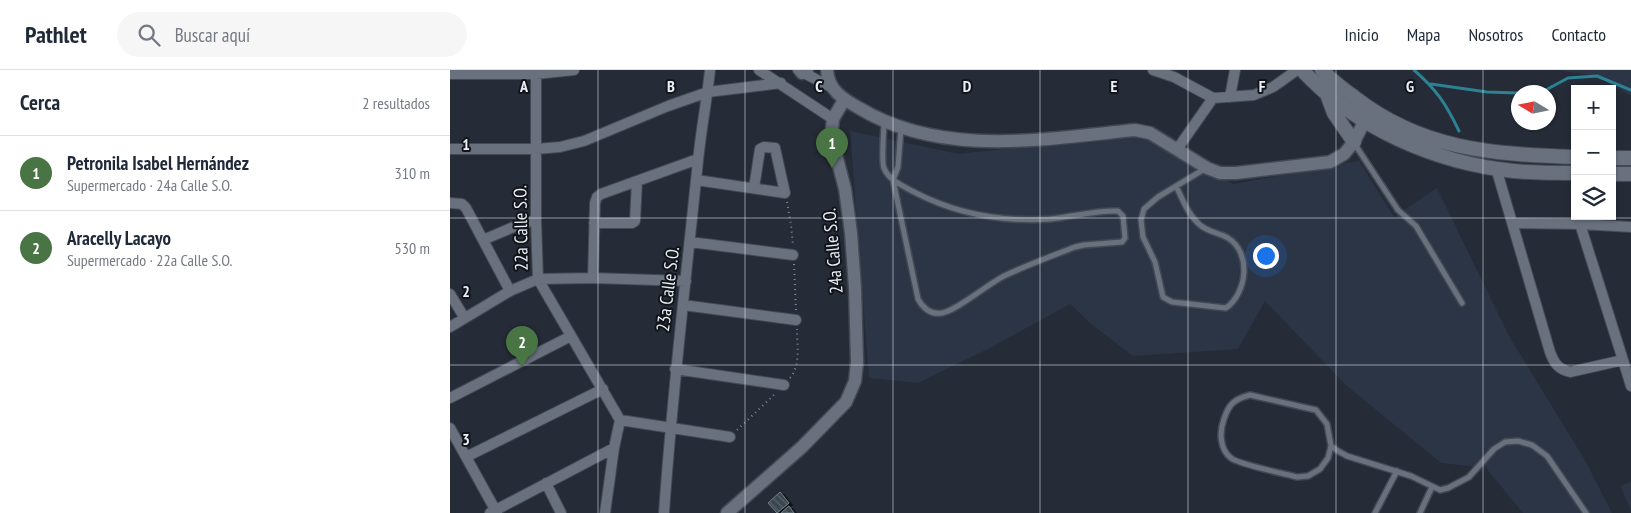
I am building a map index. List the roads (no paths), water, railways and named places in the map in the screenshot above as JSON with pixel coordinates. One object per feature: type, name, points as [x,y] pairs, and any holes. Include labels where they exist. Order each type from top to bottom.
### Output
[{"type":"main road","points":[[1302,70],[1328,96],[1367,116],[1409,144],[1464,162],[1496,168],[1514,171],[1571,173]]},
{"type":"main road","points":[[1322,70],[1367,116],[1387,120],[1422,137],[1455,146],[1517,155],[1571,157]]},
{"type":"main road","points":[[1328,96],[1334,113],[1354,142]]},
{"type":"main road","points":[[1616,158],[1631,158]]},
{"type":"main road","points":[[1616,174],[1631,174]]},
{"type":"street","points":[[450,74],[536,74],[574,70]]},
{"type":"street","name":"23a Calle S.O.","points":[[664,513],[675,369],[698,159],[710,70]]},
{"type":"street","points":[[758,70],[781,83],[833,119],[844,100]]},
{"type":"street","points":[[827,70],[831,87]]},
{"type":"street","points":[[1153,70],[1174,77],[1213,98],[1254,95],[1274,88],[1297,70]]},
{"type":"street","points":[[1230,97],[1235,70]]},
{"type":"street","points":[[802,71],[831,87],[844,100],[884,122],[901,128],[954,139],[988,141],[1024,141],[1135,130],[1150,133],[1178,148],[1208,168],[1220,173],[1236,173],[1330,162],[1344,154],[1354,142],[1367,116]]},
{"type":"street","name":"22a Calle S.O.","points":[[536,74],[538,279],[620,420]]},
{"type":"street","points":[[450,149],[536,149],[560,147],[584,141],[668,106],[708,92],[781,83]]},
{"type":"street","points":[[1178,148],[1213,98]]},
{"type":"street","name":"24a Calle S.O.","points":[[727,513],[802,447],[846,402],[855,381],[857,362],[855,288],[851,233],[845,189],[833,143],[833,119]]},
{"type":"street","points":[[696,180],[785,193],[774,148],[764,146],[760,150],[754,188]]},
{"type":"street","points":[[593,278],[596,197],[698,159]]},
{"type":"street","points":[[1496,168],[1550,352],[1557,366],[1562,370],[1570,372],[1623,360]]},
{"type":"street","points":[[594,223],[632,223],[635,221],[637,181]]},
{"type":"street","points":[[450,202],[462,204],[466,208],[510,291]]},
{"type":"street","points":[[483,240],[523,223],[536,220]]},
{"type":"street","points":[[1512,223],[1631,226]]},
{"type":"street","points":[[1580,224],[1631,386]]},
{"type":"street","points":[[690,242],[793,255]]},
{"type":"street","points":[[450,327],[510,291],[538,279],[593,278],[686,281]]},
{"type":"street","points":[[450,294],[464,317]]},
{"type":"street","points":[[683,305],[796,320]]},
{"type":"street","points":[[450,398],[571,336]]},
{"type":"street","points":[[675,369],[784,385]]},
{"type":"street","points":[[466,457],[603,389]]},
{"type":"street","points":[[605,513],[620,420],[730,437]]},
{"type":"street","points":[[450,428],[494,512],[546,482],[614,448]]},
{"type":"street","points":[[546,482],[561,513]]},
{"type":"lane","points":[[884,122],[883,167],[893,180],[926,198],[948,207],[1019,220],[1050,219],[1118,212],[1123,216],[1125,238],[1122,242],[1084,245],[1060,253],[1004,276],[948,311],[935,314],[923,307],[918,299],[893,180],[898,167],[901,128]]},
{"type":"lane","points":[[1354,142],[1398,210],[1416,226],[1462,303]]},
{"type":"lane","points":[[1176,186],[1189,213],[1201,226],[1229,238],[1238,248],[1243,265],[1244,279],[1234,303],[1226,308],[1172,302],[1164,297],[1155,262],[1143,237],[1141,220],[1144,209],[1158,197],[1176,186],[1208,168]]},
{"type":"lane","points":[[1331,446],[1328,458],[1320,469],[1308,476],[1298,477],[1232,459],[1223,449],[1221,437],[1222,424],[1227,410],[1237,398],[1250,395],[1316,410],[1327,424],[1331,446],[1338,452],[1397,471],[1440,490],[1469,477],[1494,449],[1504,442],[1532,445],[1546,456],[1586,513]]},
{"type":"lane","points":[[1375,513],[1397,471]]},
{"type":"lane","points":[[1420,513],[1432,487]]},
{"type":"waterway","points":[[1414,70],[1440,98],[1459,131]]},
{"type":"waterway","points":[[1555,85],[1568,78],[1597,76],[1631,90]]},
{"type":"waterway","points":[[1431,84],[1487,92],[1511,93]]},
{"type":"place","name":"Petronila Isabel Hernández","points":[[832,168]]},
{"type":"place","name":"Aracelly Lacayo","points":[[522,367]]}]
